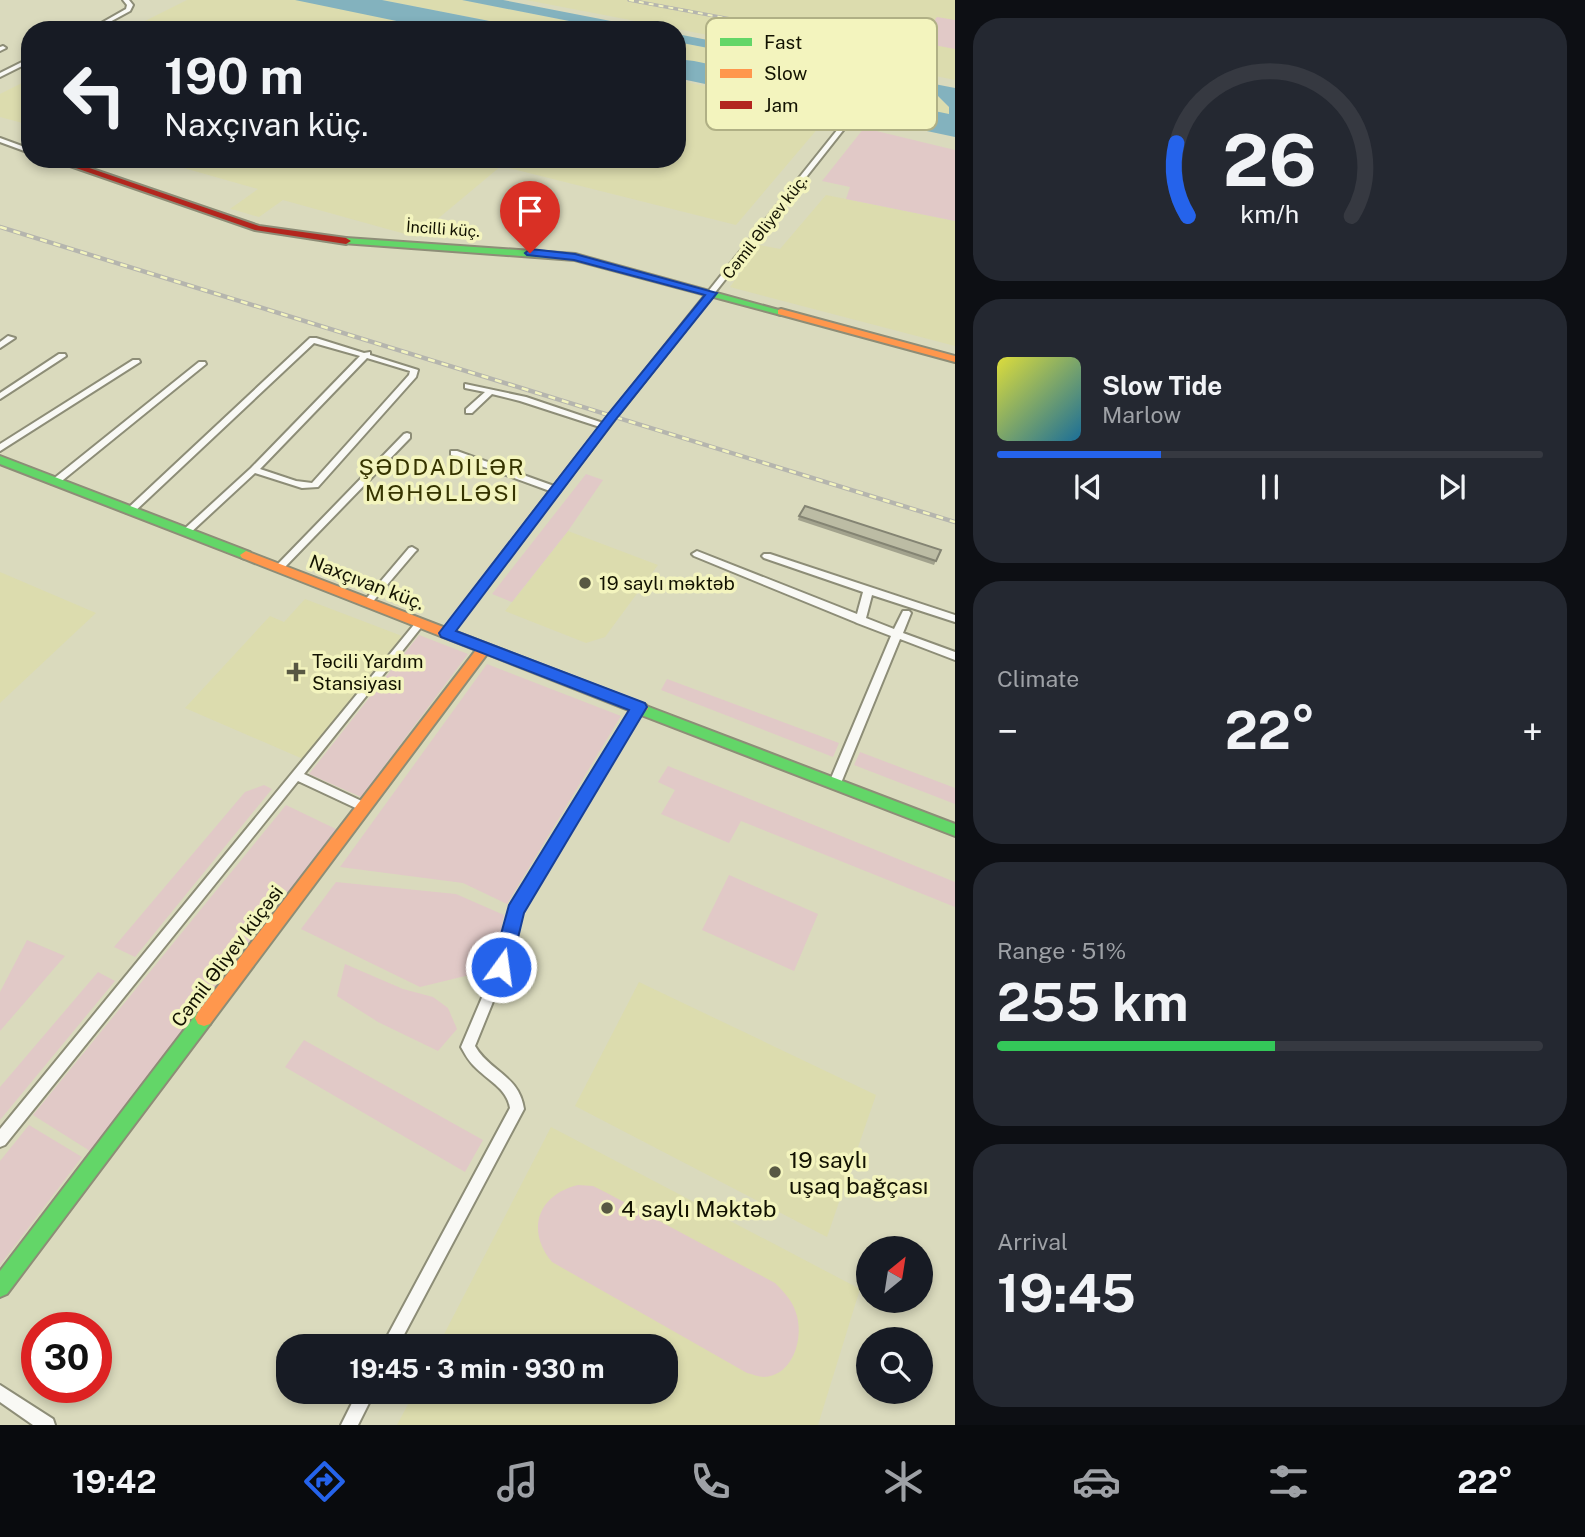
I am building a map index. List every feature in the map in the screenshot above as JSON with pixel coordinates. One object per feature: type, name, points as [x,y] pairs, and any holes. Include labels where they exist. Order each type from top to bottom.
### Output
[{"type":"street","points":[[108,21],[128,10],[130,5],[126,0]]},
{"type":"street","points":[[2,73],[21,64]]},
{"type":"street","name":"Cəmil Əliyev küç.","points":[[446,633],[605,426],[841,130]]},
{"type":"street","points":[[0,140],[21,148]]},
{"type":"street","name":"İncilli küç.","points":[[80,168],[223,218],[278,232],[334,240],[575,257],[955,359]]},
{"type":"street","points":[[0,346],[11,338]]},
{"type":"street","points":[[131,511],[308,343],[318,340],[414,370],[413,375],[315,485],[301,485],[254,470]]},
{"type":"street","points":[[186,532],[254,470],[367,354]]},
{"type":"street","points":[[0,397],[62,356]]},
{"type":"street","points":[[0,448],[136,362]]},
{"type":"street","points":[[55,482],[202,364]]},
{"type":"street","points":[[468,386],[605,426]]},
{"type":"street","points":[[469,411],[491,391]]},
{"type":"street","points":[[279,568],[407,436]]},
{"type":"street","points":[[454,453],[555,490]]},
{"type":"street","name":"Naxçıvan küç.","points":[[0,460],[955,830]]},
{"type":"street","points":[[367,603],[412,550]]},
{"type":"street","points":[[697,554],[808,596],[860,621],[955,656]]},
{"type":"street","points":[[767,556],[955,619]]},
{"type":"street","points":[[860,621],[868,590]]},
{"type":"street","points":[[835,783],[906,613]]},
{"type":"street","points":[[0,1140],[420,623]]},
{"type":"street","name":"Cəmil Əliyev küçəsi","points":[[0,1287],[485,648]]},
{"type":"street","points":[[396,1334],[517,1109],[513,1092],[476,1060],[468,1047],[469,1039],[501,967],[516,911],[639,707]]},
{"type":"street","points":[[298,776],[364,807]]},
{"type":"street","points":[[0,1393],[47,1425]]},
{"type":"street","points":[[349,1425],[360,1404]]},
{"type":"shaded area","points":[[187,0],[300,0],[398,21],[145,21]]},
{"type":"shaded area","points":[[382,0],[462,0],[569,21],[489,21]]},
{"type":"shaded area","points":[[526,0],[955,0],[955,80],[937,76],[937,18],[706,18],[706,35],[686,31],[686,21],[635,21]]},
{"type":"shaded area","points":[[936,18],[955,20],[955,49],[937,46]]},
{"type":"shaded area","points":[[686,44],[706,48],[706,65],[686,61]]},
{"type":"shaded area","points":[[686,82],[706,86],[706,130],[817,130],[736,225],[509,168],[686,168]]},
{"type":"shaded area","points":[[21,84],[21,123],[0,117],[0,94]]},
{"type":"shaded area","points":[[937,95],[949,107],[949,115],[937,113]]},
{"type":"shaded area","points":[[862,130],[955,150],[955,221],[846,199],[850,187],[822,181]]},
{"type":"shaded area","points":[[184,168],[499,168],[416,237],[283,200],[259,217],[230,209],[258,189]]},
{"type":"shaded area","points":[[826,195],[955,221],[955,346],[730,287],[760,245],[780,249]]},
{"type":"shaded area","points":[[586,474],[603,480],[568,531],[512,602],[492,594]]},
{"type":"shaded area","name":"19 saylı məktəb","points":[[568,531],[658,565],[605,637],[586,643],[505,611]]},
{"type":"shaded area","points":[[0,572],[96,613],[0,703]]},
{"type":"shaded area","name":"Təcili Yardım Stansiyası","points":[[305,599],[402,636],[303,759],[185,708],[270,616],[284,622]]},
{"type":"shaded area","points":[[419,635],[468,654],[361,797],[309,774]]},
{"type":"shaded area","points":[[487,664],[621,716],[507,904],[463,883],[340,867]]},
{"type":"shaded area","points":[[667,679],[839,743],[833,757],[661,690]]},
{"type":"shaded area","points":[[860,752],[955,788],[955,804],[854,765]]},
{"type":"shaded area","points":[[668,766],[955,882],[955,907],[741,821],[729,843],[661,814],[675,790],[658,782]]},
{"type":"shaded area","points":[[264,785],[272,789],[135,957],[114,947],[245,792]]},
{"type":"shaded area","points":[[286,805],[338,830],[90,1151],[33,1115]]},
{"type":"shaded area","points":[[729,875],[818,914],[794,971],[702,930]]},
{"type":"shaded area","points":[[336,882],[456,894],[504,915],[494,969],[420,987],[301,929]]},
{"type":"shaded area","points":[[27,940],[65,956],[0,1031],[0,992]]},
{"type":"shaded area","points":[[345,964],[403,989],[433,997],[448,1008],[457,1029],[438,1051],[378,1022],[337,996]]},
{"type":"shaded area","points":[[98,972],[115,981],[0,1120],[0,1087]]},
{"type":"shaded area","name":"19 saylı uşaq bağçası","points":[[639,982],[876,1095],[827,1237],[575,1106]]},
{"type":"shaded area","points":[[304,1040],[483,1140],[465,1172],[285,1067]]},
{"type":"shaded area","points":[[29,1125],[82,1157],[0,1265],[0,1161]]},
{"type":"shaded area","name":"4 saylı Məktəb","points":[[551,1127],[856,1287],[856,1302],[818,1425],[397,1425],[408,1404],[678,1404],[678,1334],[444,1334]]},
{"type":"shaded area","points":[[578,1185],[593,1186],[775,1283],[791,1302],[798,1320],[798,1341],[790,1361],[775,1375],[764,1377],[747,1373],[552,1262],[539,1238],[540,1216],[553,1197]]},
{"type":"water","points":[[295,0],[382,0],[489,21],[396,21]]},
{"type":"water","points":[[462,0],[503,0],[611,21],[569,21]]},
{"type":"water","points":[[686,36],[706,40],[706,48],[686,44]]},
{"type":"water","points":[[686,60],[706,63],[706,84],[686,80]]},
{"type":"water","points":[[937,85],[955,88],[955,137],[922,130],[937,130],[937,112],[949,114],[949,107],[937,95]]},
{"type":"building","points":[[805,506],[941,550],[936,561],[799,516]]},
{"type":"railway","points":[[629,0],[725,18]]},
{"type":"railway","points":[[0,227],[955,522]]},
{"type":"traffic: fast","points":[[346,241],[575,257],[781,312]]},
{"type":"traffic: fast","points":[[0,460],[246,555]]},
{"type":"traffic: fast","points":[[641,709],[955,830]]},
{"type":"traffic: fast","points":[[0,1287],[204,1018]]},
{"type":"traffic: slow","points":[[781,312],[955,359]]},
{"type":"traffic: slow","points":[[246,555],[641,709]]},
{"type":"traffic: slow","points":[[204,1018],[485,648]]},
{"type":"traffic: jam","points":[[81,168],[258,228],[346,241]]},
{"type":"place","name":"19 saylı məktəb","points":[[585,583]]},
{"type":"place","name":"Təcili Yardım Stansiyası","points":[[296,672]]},
{"type":"place","name":"19 saylı uşaq bağçası","points":[[775,1172]]},
{"type":"place","name":"4 saylı Məktəb","points":[[607,1208]]},
{"type":"district","name":"ŞƏDDADILƏR MƏHƏLLƏSI","points":[[442,479]]},
{"type":"route","points":[[501,967],[516,911],[639,707],[446,633],[612,417],[712,293],[575,257],[530,253]]}]
